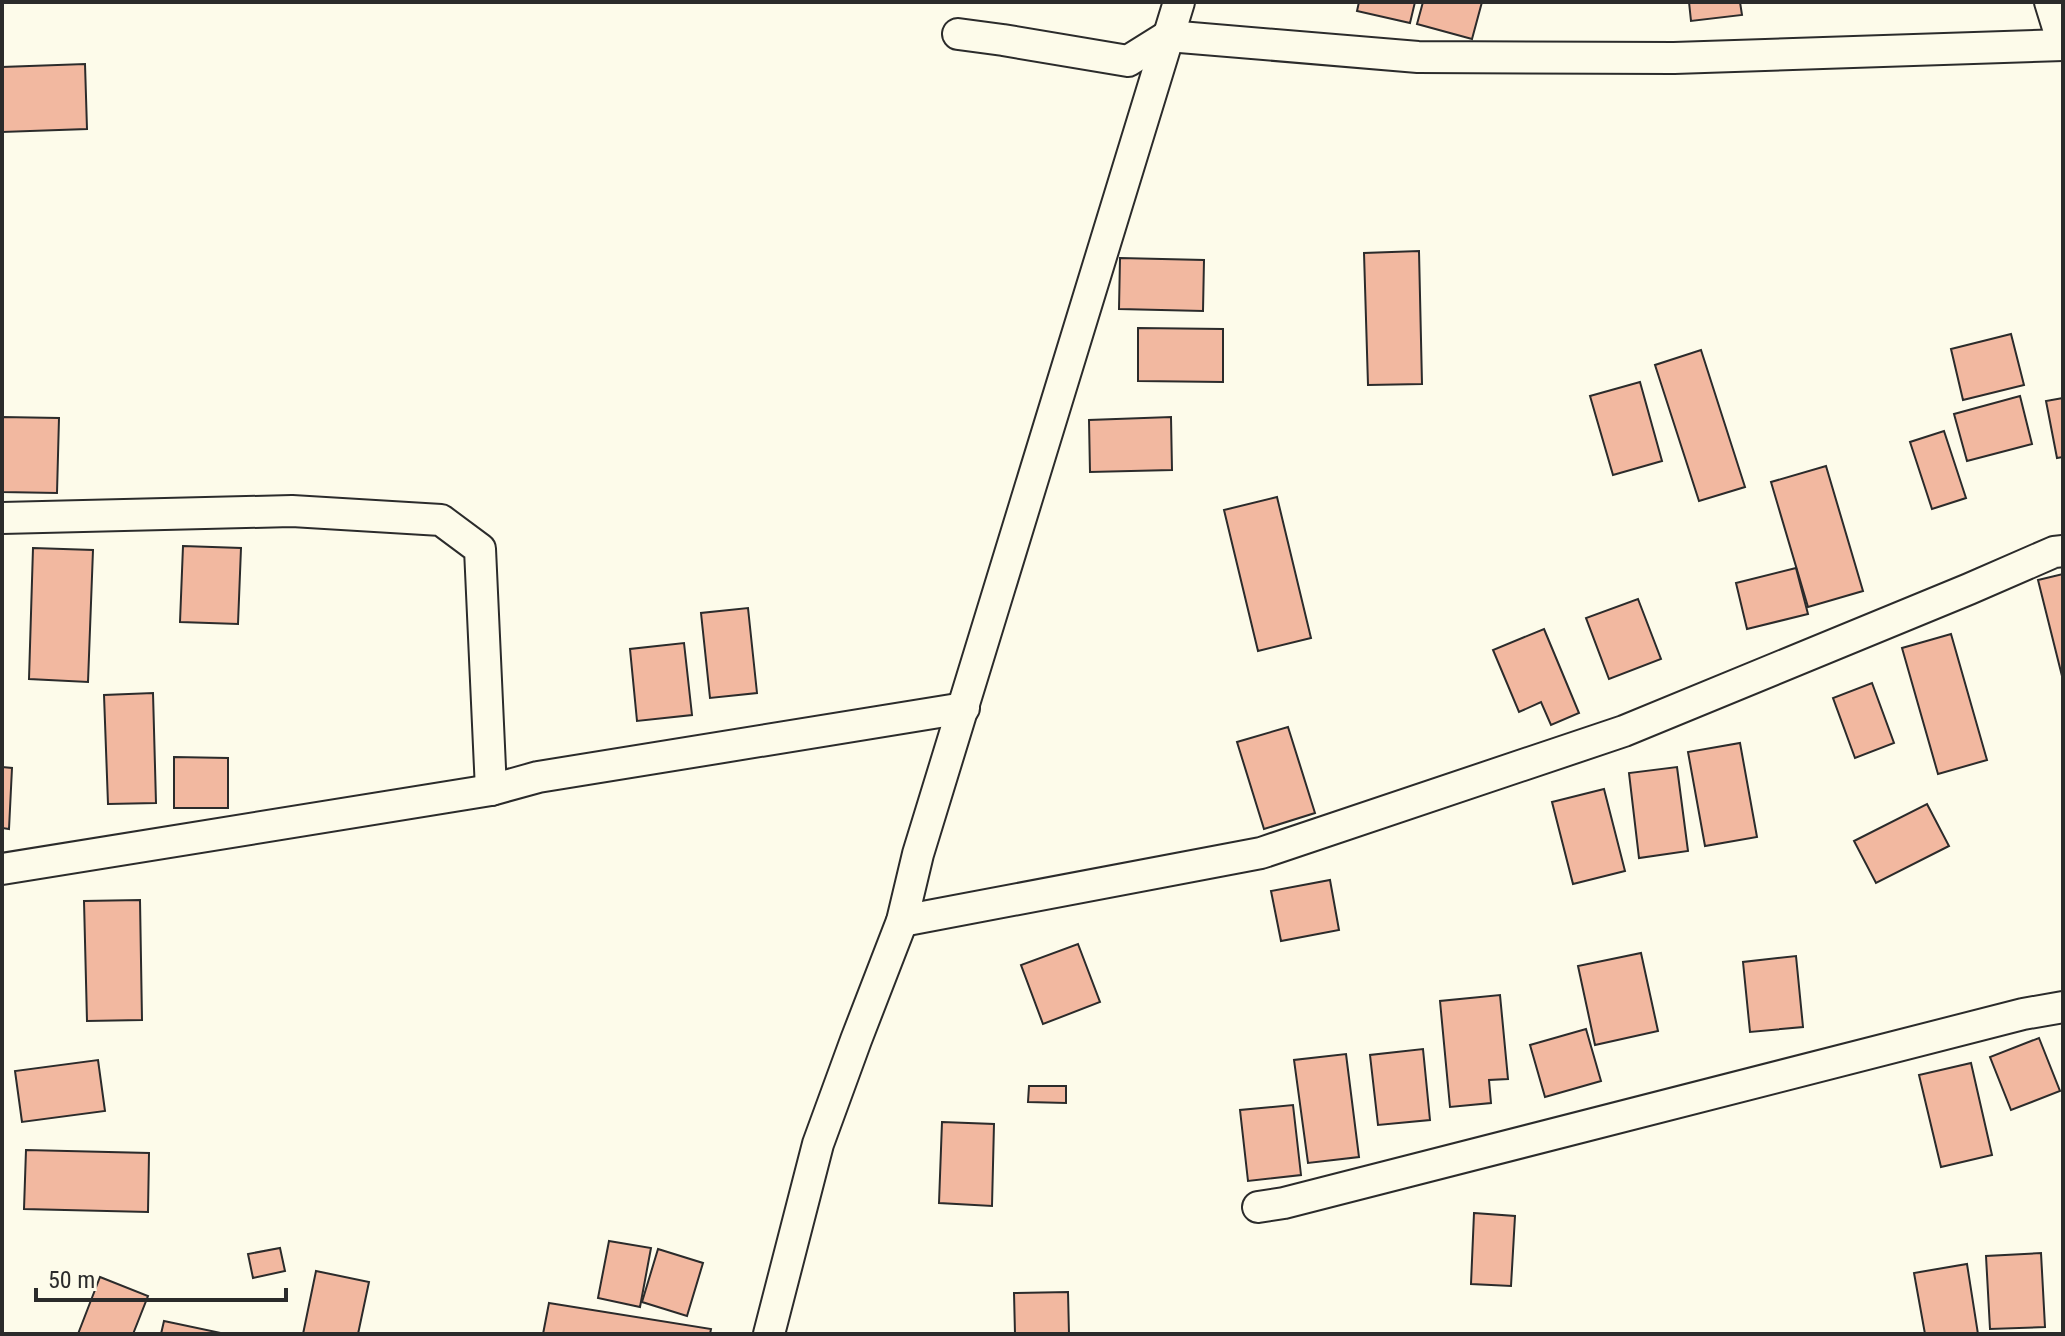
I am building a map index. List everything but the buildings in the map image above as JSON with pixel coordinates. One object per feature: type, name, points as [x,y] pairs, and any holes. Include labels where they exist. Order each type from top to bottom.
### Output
[{"type":"street","points":[[769,1334],[818,1144],[902,921],[918,854],[1179,2]]},
{"type":"street","points":[[958,34],[1128,61],[1168,36],[1418,57],[1674,58],[2063,44],[2050,2]]},
{"type":"street","points":[[2,518],[292,511],[441,520],[480,549],[491,790]]},
{"type":"street","points":[[902,921],[1261,853],[1624,731],[2054,552],[2063,551]]},
{"type":"street","points":[[2,869],[491,790],[538,777],[964,708]]},
{"type":"street","points":[[1258,1207],[1314,1196],[2023,1014],[2063,1007]]}]
